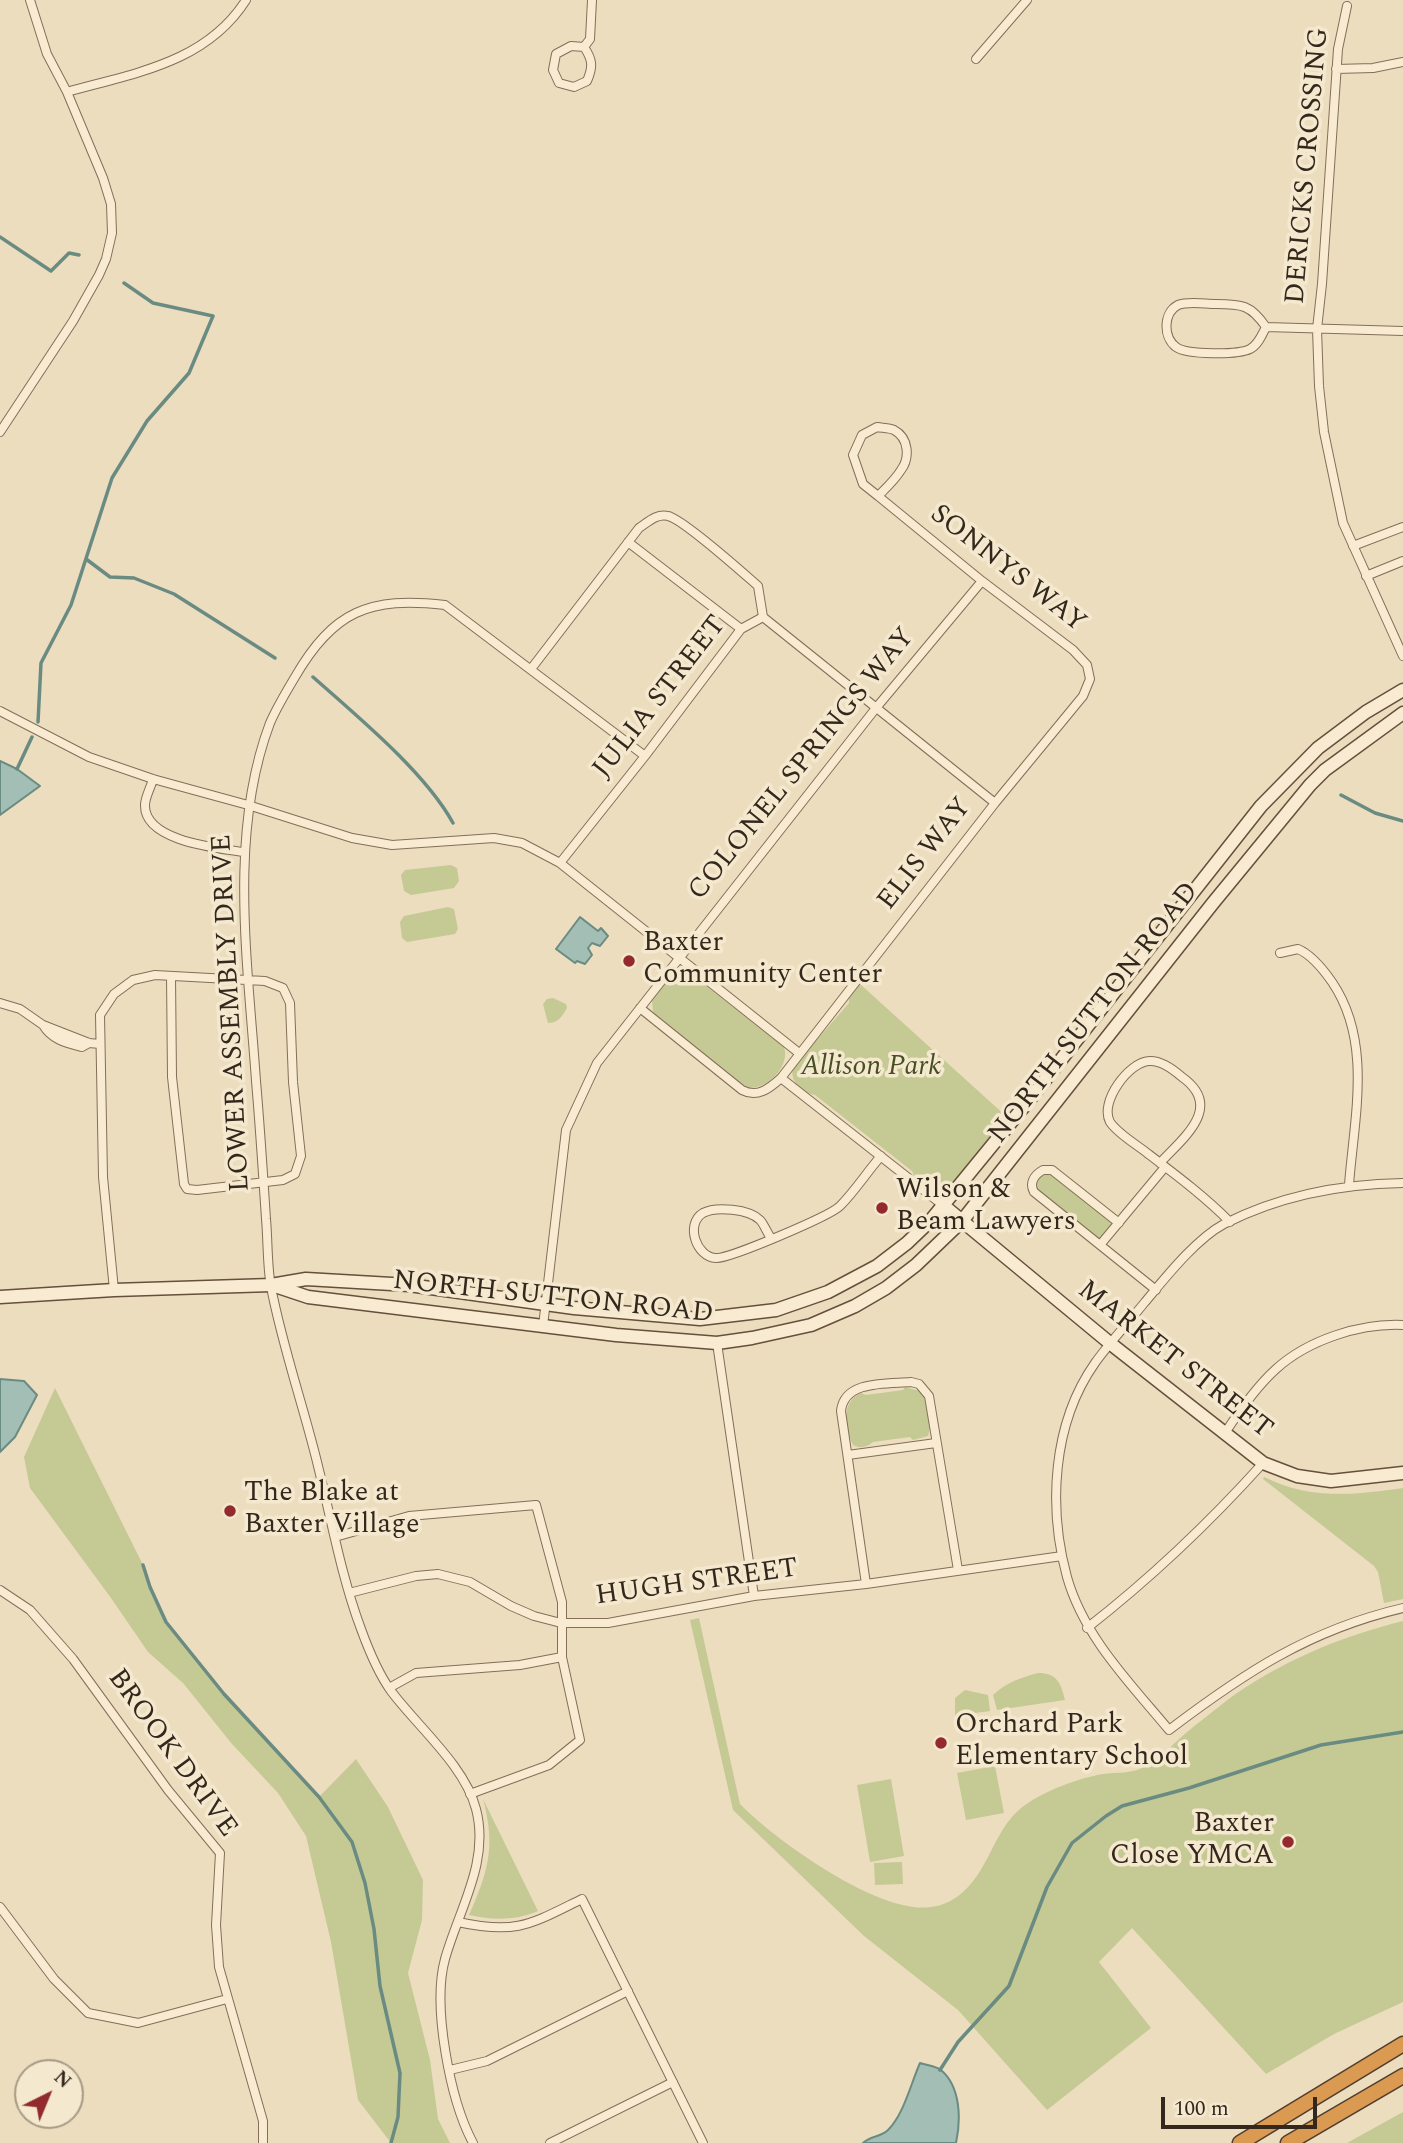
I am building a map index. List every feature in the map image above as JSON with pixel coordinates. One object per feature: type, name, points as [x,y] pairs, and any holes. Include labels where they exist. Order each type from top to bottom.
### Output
[{"type":"highway","points":[[1240,2143],[1402,2044]]},
{"type":"highway","points":[[1287,2143],[1399,2079]]},
{"type":"main road","name":"NORTH SUTTON ROAD","points":[[0,1297],[271,1284],[306,1279],[409,1285],[605,1311],[700,1319],[776,1310],[811,1299],[862,1275],[907,1242],[944,1206],[1261,806],[1318,748],[1366,712],[1403,690]]},
{"type":"main road","name":"NORTH SUTTON ROAD","points":[[271,1284],[308,1297],[615,1335],[717,1343],[802,1327],[855,1306],[886,1288],[916,1265],[962,1221],[1310,785],[1325,770],[1403,713]]},
{"type":"main road","name":"MARKET STREET","points":[[944,1206],[1111,1345],[1263,1463],[1297,1476],[1331,1481],[1403,1473]]},
{"type":"street","points":[[0,432],[73,321],[99,275],[110,246],[111,214],[107,191],[67,92],[47,54],[30,0]]},
{"type":"street","points":[[67,92],[157,66],[193,52],[221,30],[246,0]]},
{"type":"street","points":[[584,47],[590,39],[592,0]]},
{"type":"street","points":[[976,59],[1027,0]]},
{"type":"street","name":"DERICKS CROSSING","points":[[1347,6],[1336,69],[1317,329],[1324,432],[1343,523],[1403,656]]},
{"type":"street","points":[[571,46],[584,47],[593,68],[587,81],[574,88],[559,83],[553,70],[556,54],[571,46]]},
{"type":"street","points":[[1336,69],[1373,68],[1403,62]]},
{"type":"street","points":[[1181,304],[1247,306],[1256,312],[1266,327],[1253,348],[1241,352],[1190,352],[1177,348],[1168,338],[1166,330],[1167,320],[1181,304]]},
{"type":"street","points":[[1266,327],[1403,331]]},
{"type":"street","name":"SONNYS WAY","points":[[878,496],[902,469],[908,456],[905,443],[893,429],[877,427],[862,435],[853,455],[863,484],[982,581],[1073,650],[1087,665],[1090,679],[1086,689]]},
{"type":"street","name":"JULIA STREET","points":[[531,669],[639,528],[654,517],[669,516],[693,531],[758,586],[763,617],[741,629],[560,863]]},
{"type":"street","points":[[1353,546],[1403,527]]},
{"type":"street","points":[[628,542],[741,629]]},
{"type":"street","points":[[1366,576],[1403,561]]},
{"type":"street","name":"COLONEL SPRINGS WAY","points":[[542,1326],[566,1130],[597,1063],[876,708],[982,581]]},
{"type":"street","name":"LOWER ASSEMBLY DRIVE","points":[[473,2143],[464,2126],[450,2070],[441,2016],[440,1986],[445,1961],[474,1878],[480,1826],[475,1803],[457,1771],[389,1688],[372,1657],[349,1593],[271,1284],[249,979],[243,852],[248,805],[258,761],[277,709],[316,644],[349,616],[391,602],[415,601],[445,605],[645,756]]},
{"type":"street","points":[[763,617],[995,803]]},
{"type":"street","name":"ELIS WAY","points":[[640,1008],[747,1093],[763,1092],[781,1078],[1086,689]]},
{"type":"street","points":[[0,711],[89,757],[153,779],[352,838],[392,845],[494,838],[522,843],[560,863],[799,1053]]},
{"type":"street","points":[[153,779],[145,805],[149,821],[159,831],[212,847],[243,852]]},
{"type":"street","points":[[1280,953],[1297,949],[1313,960],[1339,992],[1352,1022],[1358,1068],[1349,1185]]},
{"type":"street","points":[[114,1290],[103,1177],[100,1015],[114,994],[134,980],[155,975],[249,979],[276,984],[286,992],[290,1003],[300,1161],[295,1174],[288,1179],[187,1189],[184,1184],[172,1077],[170,976]]},
{"type":"street","points":[[0,1003],[20,1009],[62,1037],[100,1044]]},
{"type":"street","points":[[1101,1245],[1119,1223],[1163,1165],[1198,1118],[1201,1101],[1197,1090],[1181,1076],[1155,1061],[1146,1060],[1123,1078],[1110,1095],[1106,1112],[1111,1123],[1163,1165],[1198,1191],[1230,1222]]},
{"type":"street","points":[[781,1078],[944,1206]]},
{"type":"street","points":[[771,1238],[760,1220],[748,1213],[712,1210],[700,1215],[694,1224],[694,1238],[702,1252],[713,1258],[729,1257],[838,1208],[881,1156]]},
{"type":"street","points":[[1119,1223],[1055,1172],[1046,1169],[1039,1172],[1032,1182],[1034,1192],[1156,1290]]},
{"type":"street","points":[[1403,1183],[1325,1188],[1292,1197],[1254,1210],[1230,1222],[1197,1245],[1094,1365],[1072,1407],[1062,1443],[1055,1491],[1062,1556],[1068,1581],[1087,1628],[1169,1730],[1259,1665],[1296,1644],[1342,1626],[1403,1608]]},
{"type":"street","points":[[1225,1433],[1249,1399],[1276,1368],[1303,1350],[1346,1333],[1386,1324],[1403,1325]]},
{"type":"street","points":[[717,1343],[754,1597]]},
{"type":"street","points":[[866,1584],[841,1411],[846,1395],[859,1387],[911,1382],[919,1384],[931,1402],[958,1570]]},
{"type":"street","points":[[848,1455],[936,1443]]},
{"type":"street","points":[[1087,1628],[1131,1594],[1219,1512],[1263,1463]]},
{"type":"street","points":[[335,1536],[409,1516],[536,1504],[562,1602],[562,1657],[580,1740],[550,1765],[470,1794]]},
{"type":"street","name":"HUGH STREET","points":[[349,1593],[416,1576],[438,1574],[470,1582],[511,1606],[561,1623],[608,1623],[754,1597],[1062,1556]]},
{"type":"street","name":"BROOK DRIVE","points":[[0,1590],[30,1610],[73,1660],[168,1790],[220,1853],[216,1926],[219,1967],[263,2121],[262,2143]]},
{"type":"street","points":[[389,1688],[416,1673],[520,1665],[562,1657]]},
{"type":"street","points":[[458,1922],[482,1927],[514,1928],[532,1923],[582,1899],[703,2143]]},
{"type":"street","points":[[0,1907],[54,1979],[88,2013],[138,2023],[227,1999]]},
{"type":"street","points":[[450,2070],[487,2061],[628,1991]]},
{"type":"street","points":[[550,2143],[673,2082]]},
{"type":"green space","points":[[451,865],[457,868],[459,881],[454,888],[411,895],[404,891],[401,875],[405,870]]},
{"type":"green space","points":[[448,907],[454,909],[458,929],[455,934],[407,942],[402,938],[400,922],[404,916]]},
{"type":"green space","points":[[678,971],[692,975],[784,1047],[784,1062],[775,1077],[761,1086],[745,1086],[653,1012],[652,1000],[672,974]]},
{"type":"green space","name":"Allison Park","points":[[860,984],[1007,1117],[949,1187],[932,1188],[918,1181],[912,1171],[815,1095],[801,1089],[793,1077],[793,1067],[849,1003],[849,997]]},
{"type":"green space","points":[[553,998],[566,1004],[567,1008],[558,1020],[548,1023],[543,1004],[547,999]]},
{"type":"green space","points":[[1042,1173],[1050,1173],[1113,1223],[1102,1239],[1038,1191],[1035,1183]]},
{"type":"green space","points":[[905,1387],[920,1391],[925,1401],[930,1419],[928,1436],[913,1440],[910,1437],[873,1442],[863,1447],[853,1445],[846,1416],[854,1397],[861,1393],[866,1395],[903,1390]]},
{"type":"green space","points":[[55,1388],[143,1565],[166,1622],[224,1694],[319,1797],[356,1759],[388,1807],[423,1880],[422,1920],[408,1973],[430,2060],[438,2119],[450,2143],[391,2143],[358,2100],[331,1942],[306,1836],[278,1793],[232,1744],[183,1683],[148,1652],[30,1488],[24,1457]]},
{"type":"green space","points":[[1264,1477],[1298,1489],[1332,1494],[1403,1488],[1403,1599],[1384,1603],[1378,1572],[1374,1566],[1263,1479]]},
{"type":"green space","points":[[699,1618],[740,1804],[777,1836],[829,1872],[884,1899],[909,1906],[931,1907],[949,1902],[973,1882],[1006,1824],[1033,1800],[1083,1779],[1144,1767],[1158,1759],[1226,1701],[1267,1674],[1333,1643],[1403,1621],[1403,2002],[1334,2034],[1266,2074],[1132,1928],[1099,1962],[1151,2028],[1047,2110],[958,2010],[864,1936],[733,1810],[690,1620]]},
{"type":"green space","points":[[1038,1673],[1050,1675],[1057,1680],[1065,1700],[997,1710],[993,1695],[1014,1681]]},
{"type":"green space","points":[[965,1690],[988,1695],[990,1711],[955,1716],[955,1698]]},
{"type":"green space","points":[[995,1766],[1004,1813],[966,1820],[957,1773]]},
{"type":"green space","points":[[891,1779],[904,1856],[870,1862],[857,1785]]},
{"type":"green space","points":[[483,1799],[538,1911],[504,1919],[469,1915],[488,1859],[489,1831]]},
{"type":"green space","points":[[902,1862],[903,1884],[875,1885],[874,1863]]},
{"type":"green space","points":[[1403,2112],[1403,2143],[1347,2143]]},
{"type":"water","points":[[0,761],[17,769],[40,786],[0,815]]},
{"type":"water","points":[[580,917],[598,931],[601,928],[608,936],[600,946],[592,943],[588,948],[592,955],[585,964],[577,961],[575,963],[556,949]]},
{"type":"water","points":[[0,1379],[24,1381],[37,1395],[15,1437],[0,1452]]},
{"type":"water","points":[[920,2063],[941,2070],[952,2085],[959,2114],[956,2143],[863,2143],[885,2132],[894,2123]]},
{"type":"waterway","points":[[0,237],[51,271],[69,253],[79,255]]},
{"type":"waterway","points":[[38,722],[41,663],[71,605],[112,478],[147,421],[189,373],[213,316],[153,303],[124,283]]},
{"type":"waterway","points":[[86,559],[110,577],[134,578],[174,594],[275,658]]},
{"type":"waterway","points":[[313,677],[408,765],[426,784],[453,823]]},
{"type":"waterway","points":[[17,769],[32,737]]},
{"type":"waterway","points":[[1341,795],[1375,813],[1403,821]]},
{"type":"waterway","points":[[143,1565],[166,1622],[224,1694],[319,1797],[352,1842],[365,1883],[374,1929],[380,1986],[400,2073],[398,2117],[391,2143]]},
{"type":"waterway","points":[[940,2070],[958,2042],[1009,1986],[1047,1887],[1072,1843],[1106,1816],[1122,1806],[1189,1788],[1321,1745],[1403,1732]]},
{"type":"place","name":"Baxter Community Center","points":[[629,961]]},
{"type":"place","name":"Wilson & Beam Lawyers","points":[[882,1208]]},
{"type":"place","name":"The Blake at Baxter Village","points":[[230,1511]]},
{"type":"place","name":"Orchard Park Elementary School","points":[[941,1743]]},
{"type":"place","name":"Baxter Close YMCA","points":[[1288,1842]]}]
